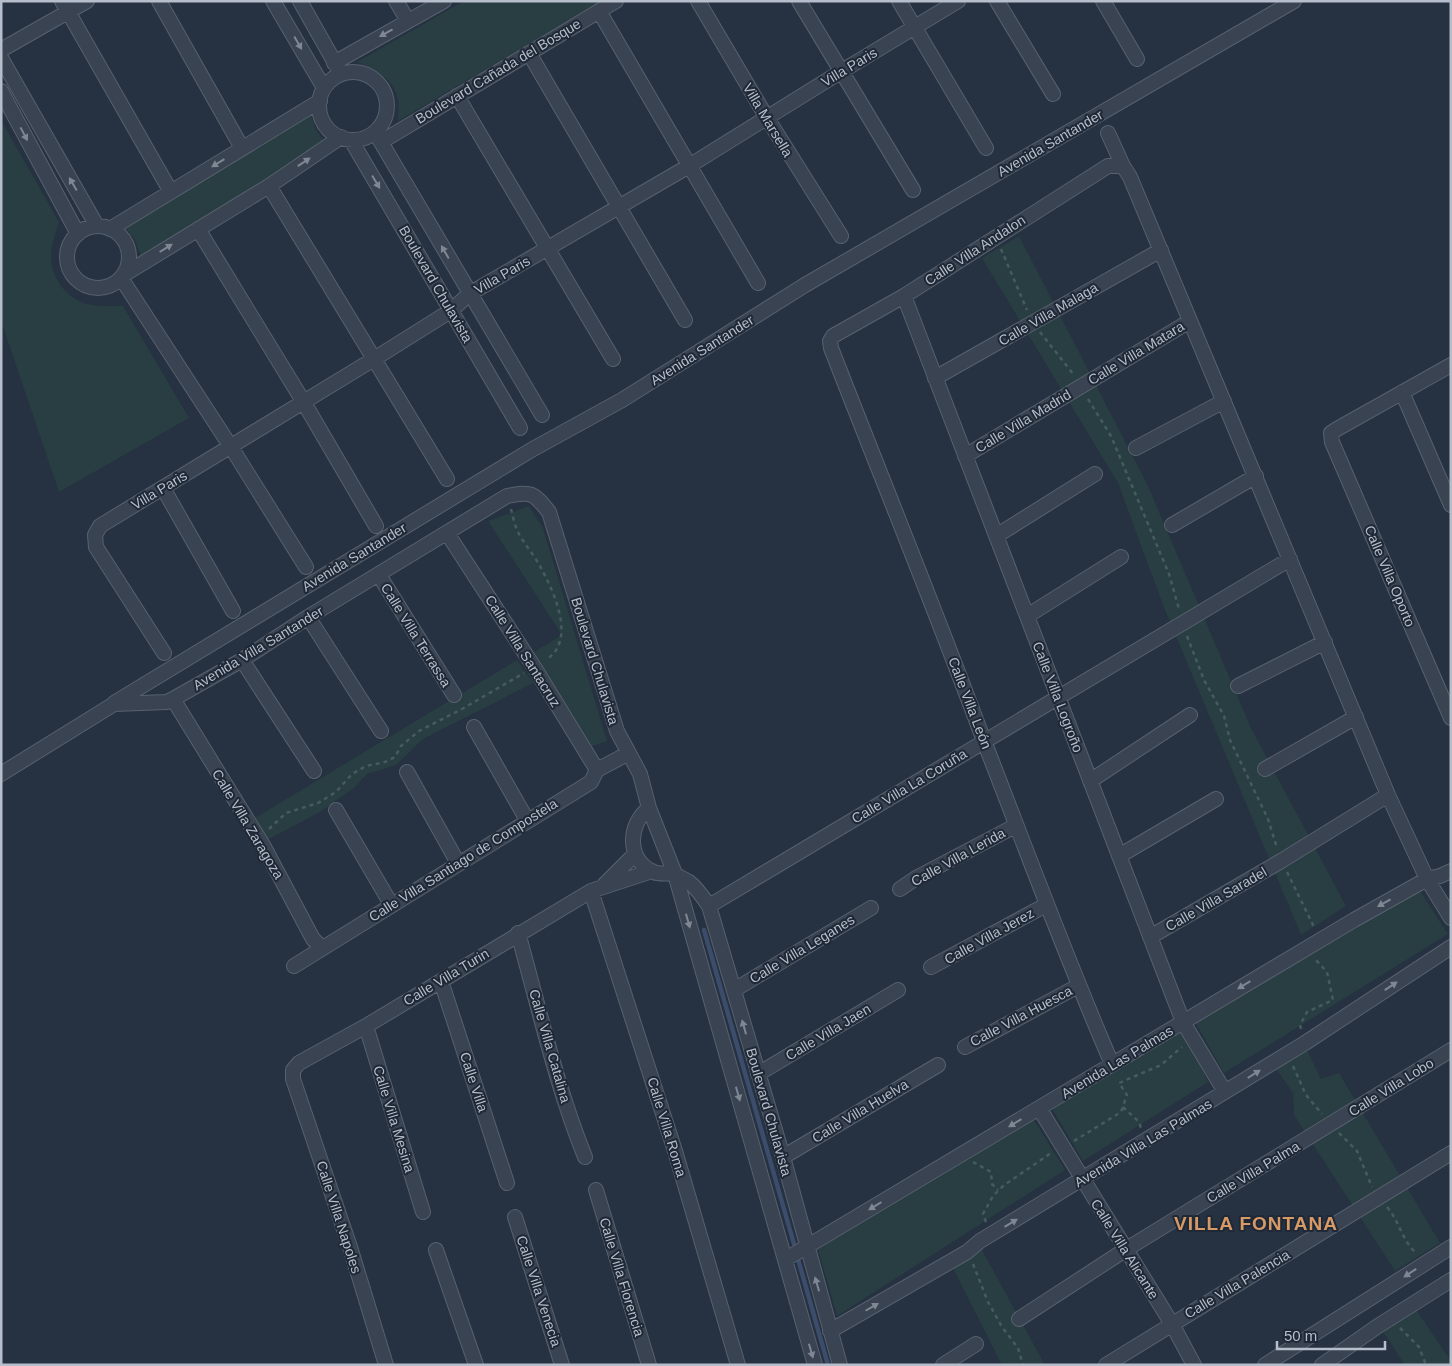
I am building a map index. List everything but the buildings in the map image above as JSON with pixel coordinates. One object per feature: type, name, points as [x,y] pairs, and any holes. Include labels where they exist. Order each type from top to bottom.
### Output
[{"type":"street","points":[[1,50],[65,6],[87,1]]},
{"type":"street","points":[[159,1],[242,148]]},
{"type":"street","name":"Boulevard Chulavista","points":[[274,1],[322,95],[320,112],[324,123],[331,131],[346,139],[452,310],[520,428]]},
{"type":"street","points":[[300,1],[338,68],[365,74],[375,80],[382,89],[387,100],[387,112],[378,137],[346,139],[198,229],[123,276],[113,285],[99,288],[84,285],[76,279],[70,271],[68,256],[72,241],[78,234],[87,228],[104,227],[171,192],[242,148],[322,95],[338,68],[444,1]]},
{"type":"street","points":[[396,1],[408,22]]},
{"type":"street","name":"Boulevard Cañada del Bosque","points":[[378,137],[457,96],[616,1]]},
{"type":"street","name":"Villa Marsella","points":[[698,1],[767,118],[841,236]]},
{"type":"street","points":[[799,1],[913,190]]},
{"type":"street","points":[[899,1],[986,148]]},
{"type":"street","name":"Villa Paris","points":[[164,653],[96,547],[95,535],[100,526],[452,310],[469,294],[689,166],[958,1]]},
{"type":"street","points":[[998,1],[1053,94]]},
{"type":"street","points":[[1103,1],[1137,59]]},
{"type":"street","name":"Avenida Santander","points":[[114,704],[533,449],[622,400],[805,285],[1294,1]]},
{"type":"street","points":[[65,6],[171,192]]},
{"type":"street","points":[[599,11],[758,282]]},
{"type":"street","points":[[529,53],[685,320]]},
{"type":"street","points":[[1,58],[104,227],[119,234],[126,243],[129,258],[123,276]]},
{"type":"street","points":[[1,91],[78,234]]},
{"type":"street","points":[[457,96],[614,359]]},
{"type":"street","points":[[1108,133],[1122,166],[1130,177],[1161,250],[1388,795],[1427,879],[1451,918]]},
{"type":"street","name":"Boulevard Chulavista","points":[[378,137],[542,415]]},
{"type":"street","name":"Calle Villa Andalon","points":[[830,341],[833,336],[904,296],[1108,166],[1122,166]]},
{"type":"street","points":[[269,186],[447,480]]},
{"type":"street","points":[[198,229],[303,401],[376,526]]},
{"type":"street","name":"Calle Villa Malaga","points":[[935,378],[1161,250]]},
{"type":"street","points":[[123,276],[306,567]]},
{"type":"street","name":"Calle Villa Logroño","points":[[904,296],[1183,1022],[1225,1092]]},
{"type":"street","name":"Calle Villa Matara","points":[[1081,386],[1190,321]]},
{"type":"street","name":"Calle Villa León","points":[[830,341],[834,358],[985,741],[1015,826],[1078,986],[1112,1064]]},
{"type":"street","points":[[1451,365],[1402,392],[1451,505]]},
{"type":"street","name":"Calle Villa Madrid","points":[[966,456],[1081,386]]},
{"type":"street","name":"Calle Villa Oporto","points":[[1402,392],[1337,429],[1331,434],[1332,442],[1451,718]]},
{"type":"street","points":[[1136,448],[1224,401]]},
{"type":"street","points":[[996,536],[1095,474]]},
{"type":"street","points":[[1172,524],[1256,476]]},
{"type":"street","points":[[163,488],[233,611]]},
{"type":"street","name":"Boulevard Chulavista","points":[[507,496],[523,493],[536,496],[549,512],[617,731],[640,774],[649,808],[675,874],[815,1365]]},
{"type":"street","name":"Avenida Villa Santander","points":[[1,774],[114,704],[167,702],[173,699],[242,660],[308,616],[379,575],[507,496]]},
{"type":"street","name":"Calle Villa Santacruz","points":[[447,533],[534,667],[597,770]]},
{"type":"street","points":[[1027,616],[1121,557]]},
{"type":"street","name":"Calle Villa La Coruña","points":[[709,906],[1290,559]]},
{"type":"street","name":"Calle Villa Terrassa","points":[[379,575],[454,695]]},
{"type":"street","points":[[308,616],[381,731]]},
{"type":"street","points":[[1238,686],[1325,642]]},
{"type":"street","points":[[242,660],[314,771]]},
{"type":"street","name":"Calle Villa Zaragoza","points":[[173,699],[264,847],[313,939],[322,948]]},
{"type":"street","points":[[1090,781],[1190,715]]},
{"type":"street","points":[[1265,768],[1356,717]]},
{"type":"street","points":[[474,727],[527,820]]},
{"type":"street","name":"Calle Villa Santiago de Compostela","points":[[294,966],[591,782],[597,770],[629,753]]},
{"type":"street","points":[[406,772],[458,863]]},
{"type":"street","name":"Calle Villa Saradel","points":[[1150,937],[1281,861],[1388,795]]},
{"type":"street","points":[[1119,856],[1216,800]]},
{"type":"street","points":[[649,808],[641,814],[635,825],[632,839],[635,854],[642,864],[652,872],[665,875],[675,874]]},
{"type":"street","points":[[336,810],[392,904]]},
{"type":"street","name":"Calle Villa Lerida","points":[[900,889],[916,878],[1015,826]]},
{"type":"street","name":"Calle Villa Turin","points":[[293,1070],[299,1063],[366,1026],[518,933],[596,889],[635,854]]},
{"type":"street","name":"Avenida Las Palmas","points":[[786,1259],[1322,939],[1427,879],[1451,871]]},
{"type":"street","name":"Calle Villa Turin","points":[[596,889],[652,872]]},
{"type":"street","name":"Boulevard Chulavista","points":[[675,874],[690,883],[709,906],[783,1157],[840,1365]]},
{"type":"street","name":"Calle Villa Roma","points":[[596,889],[675,1151],[734,1364]]},
{"type":"street","name":"Calle Villa Jerez","points":[[931,967],[1046,905]]},
{"type":"street","name":"Calle Villa Leganes","points":[[734,990],[871,908]]},
{"type":"street","name":"Calle Villa Catalina","points":[[518,933],[555,1066],[573,1126],[585,1157]]},
{"type":"street","name":"Avenida Villa Las Palmas","points":[[830,1331],[967,1252],[991,1235],[1305,1043],[1451,946]]},
{"type":"street","name":"Calle Villa","points":[[441,981],[507,1183]]},
{"type":"street","name":"Calle Villa Huesca","points":[[965,1047],[1078,986]]},
{"type":"street","name":"Calle Villa Jaen","points":[[758,1074],[898,990]]},
{"type":"street","name":"Calle Villa Mesina","points":[[366,1026],[423,1212]]},
{"type":"street","name":"Calle Villa Lobo","points":[[1330,1125],[1451,1050]]},
{"type":"street","name":"Calle Villa Huelva","points":[[783,1157],[938,1065]]},
{"type":"street","name":"Calle Villa Napoles","points":[[293,1070],[293,1079],[350,1247],[386,1365]]},
{"type":"street","name":"Calle Villa Alicante","points":[[1039,1108],[1172,1324],[1194,1365]]},
{"type":"street","name":"Calle Villa Palma","points":[[1019,1319],[1125,1250],[1330,1125]]},
{"type":"street","name":"Calle Villa Palencia","points":[[1106,1365],[1451,1153]]},
{"type":"street","name":"Calle Villa Florencia","points":[[596,1190],[649,1365]]},
{"type":"street","name":"Calle Villa Venecia","points":[[515,1217],[562,1365]]},
{"type":"street","points":[[1265,1365],[1451,1247]]},
{"type":"street","points":[[436,1250],[476,1365]]},
{"type":"street","points":[[1322,1365],[1451,1280]]},
{"type":"street","points":[[943,1365],[976,1344]]},
{"type":"path","points":[[996,237],[1027,310],[1043,338],[1074,375],[1111,436],[1169,574],[1183,623],[1204,680],[1224,716],[1230,740],[1268,819],[1281,861],[1309,919],[1322,939]]},
{"type":"path","points":[[1305,949],[1327,972],[1333,1000],[1307,1012],[1300,1025],[1305,1043]]},
{"type":"path","points":[[991,1235],[983,1214],[998,1190],[1041,1158],[1064,1147],[1121,1112],[1127,1096],[1118,1083],[1161,1065],[1188,1042],[1192,1036]]},
{"type":"path","points":[[1287,1054],[1306,1095],[1330,1125],[1357,1151],[1370,1185],[1392,1213],[1407,1245],[1426,1262]]},
{"type":"path","points":[[1123,1107],[1139,1122],[1147,1140]]},
{"type":"path","points":[[960,1155],[991,1172],[992,1184],[998,1190]]},
{"type":"path","points":[[967,1252],[988,1302],[1002,1327],[1018,1348],[1023,1365]]},
{"type":"path","points":[[1393,1317],[1419,1347],[1426,1365]]},
{"type":"green space","points":[[464,1],[601,1],[398,121],[398,101],[393,87],[383,76],[357,62]]},
{"type":"green space","points":[[311,116],[316,130],[325,142],[141,256],[135,240],[123,225]]},
{"type":"green space","points":[[1,120],[59,222],[51,256],[53,270],[59,283],[75,299],[86,304],[123,306],[189,418],[59,492],[1,321]]},
{"type":"green space","points":[[1019,236],[1148,486],[1251,728],[1346,906],[1301,935],[1163,605],[1118,483],[982,258]]},
{"type":"green space","points":[[529,506],[543,528],[607,741],[592,746],[534,652],[562,635],[488,521]]},
{"type":"green space","points":[[517,660],[533,683],[423,739],[396,765],[367,774],[354,788],[320,812],[267,840],[253,819]]},
{"type":"green space","points":[[1420,891],[1448,934],[1224,1073],[1194,1020]]},
{"type":"green space","points":[[1180,1033],[1192,1047],[1208,1082],[1083,1161],[1051,1107]]},
{"type":"green space","points":[[1306,1048],[1321,1079],[1339,1073],[1440,1243],[1395,1271],[1294,1115],[1293,1093],[1274,1066]]},
{"type":"green space","points":[[1034,1120],[1065,1170],[837,1316],[818,1249],[961,1160]]},
{"type":"green space","points":[[981,1248],[1045,1365],[1002,1365],[953,1268]]},
{"type":"green space","points":[[1415,1308],[1451,1361],[1451,1365],[1405,1365],[1382,1330]]},
{"type":"waterway","points":[[704,930],[794,1244]]},
{"type":"waterway","points":[[798,1259],[828,1365]]},
{"type":"district","name":"VILLA FONTANA","points":[[1256,1223]]}]
